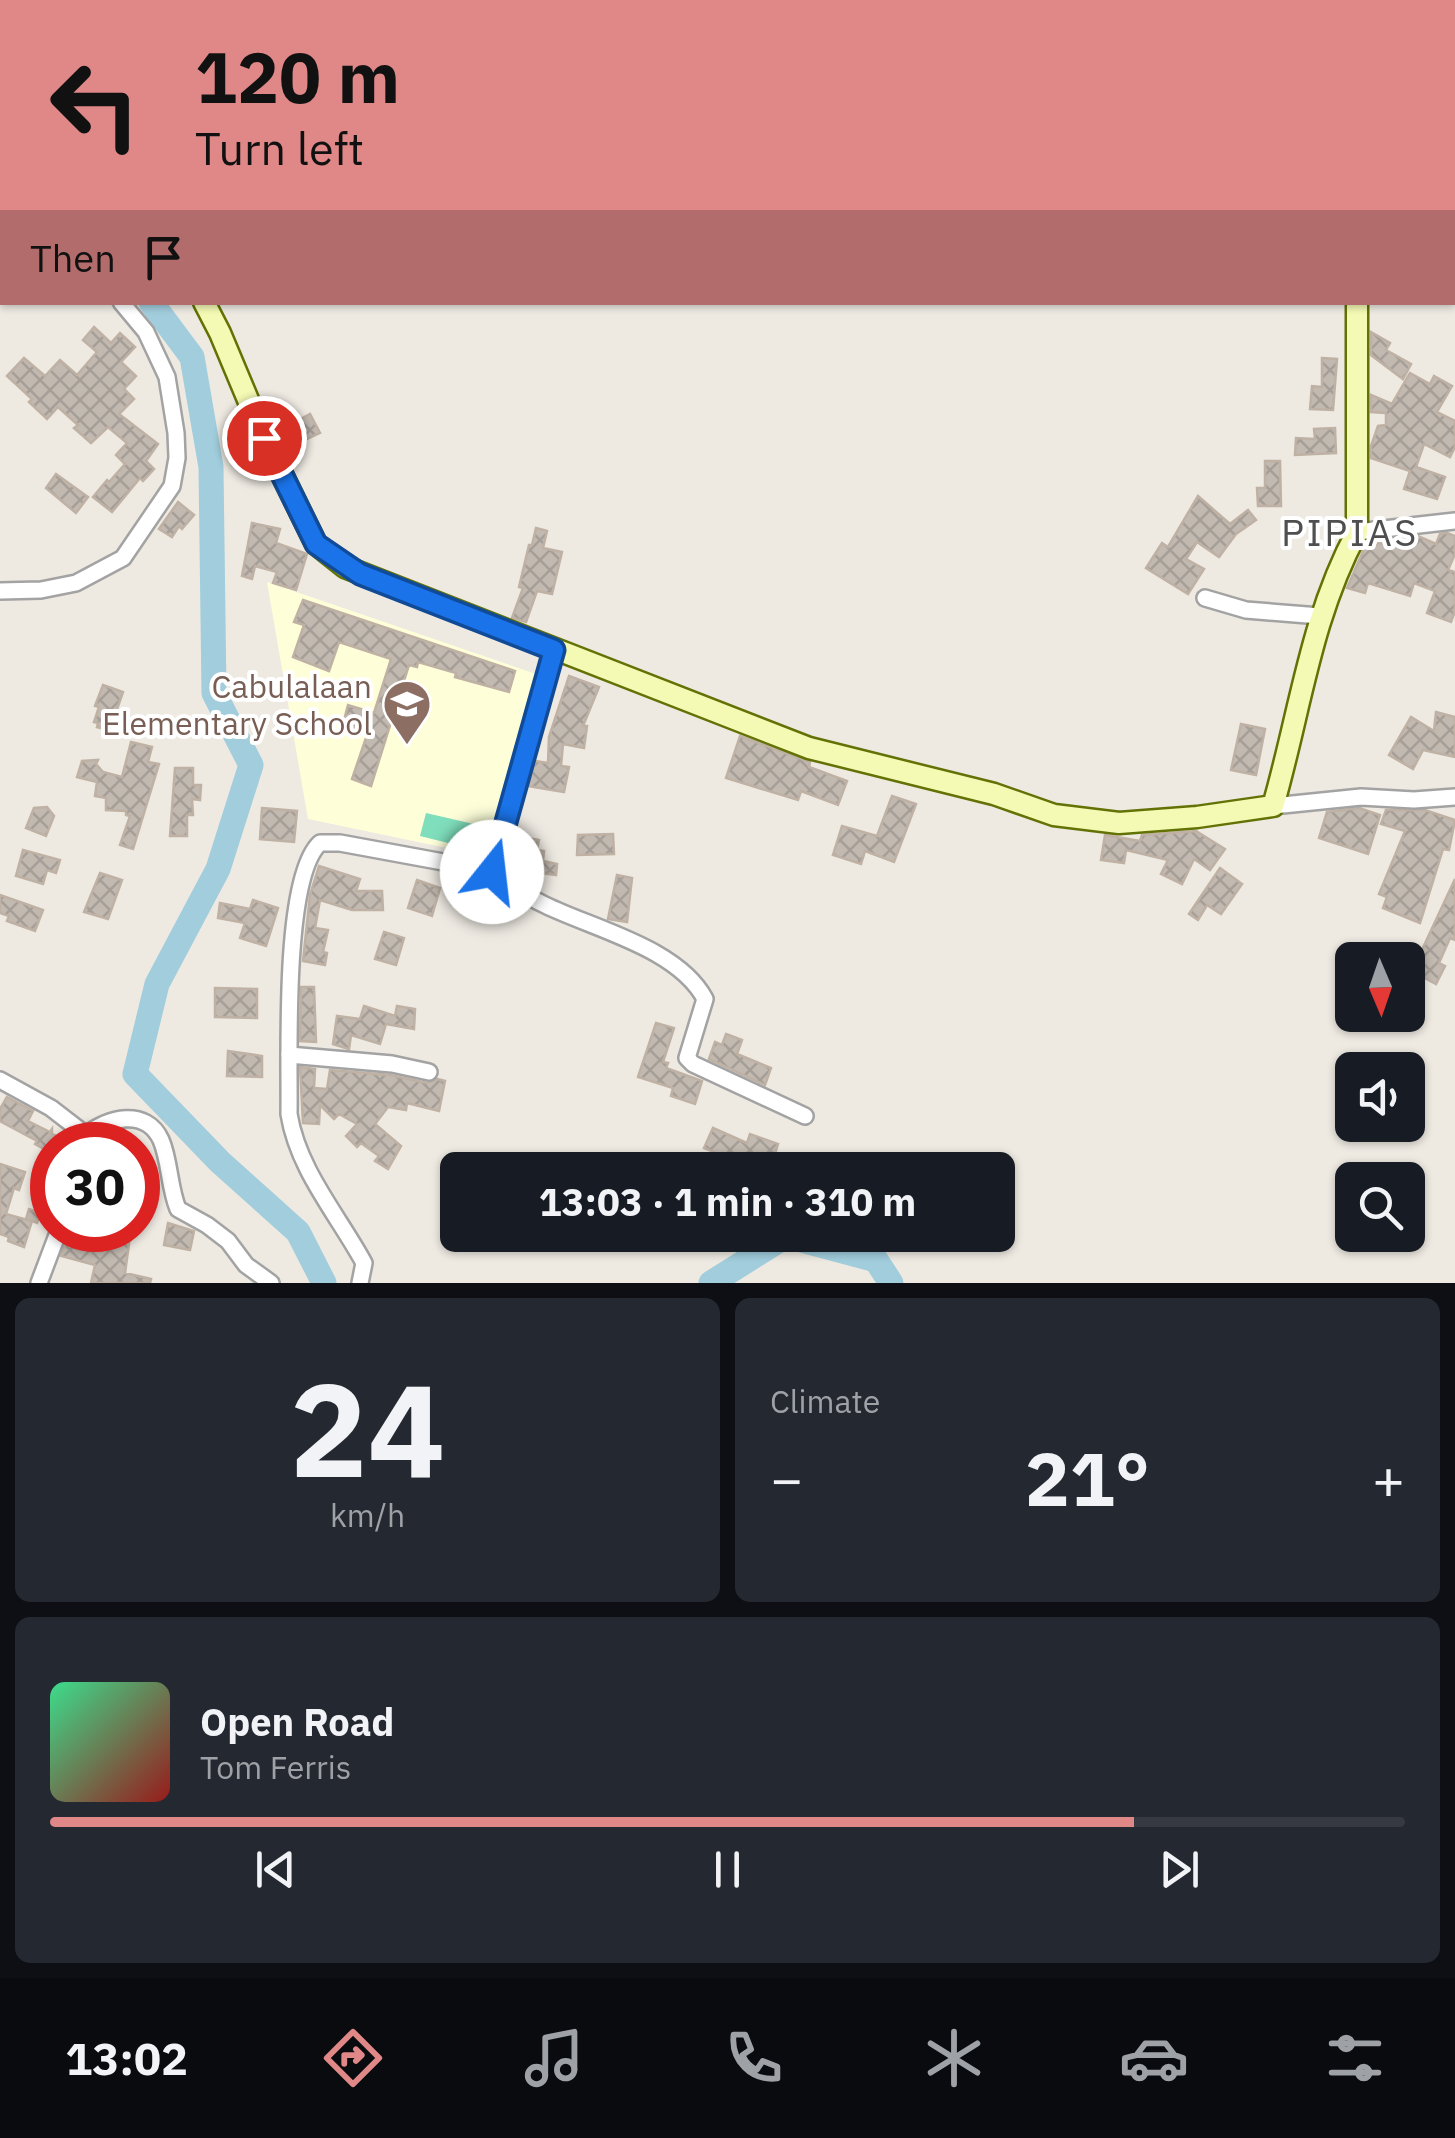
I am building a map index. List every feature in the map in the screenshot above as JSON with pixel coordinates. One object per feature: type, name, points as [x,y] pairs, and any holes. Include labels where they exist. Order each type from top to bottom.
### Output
[{"type":"street","points":[[0,591],[41,590],[76,583],[123,558],[172,486],[176,433],[167,378],[146,332],[123,305]]},
{"type":"street","points":[[206,305],[316,544],[360,574],[809,748],[994,794],[1054,815],[1119,823],[1197,818],[1361,797],[1455,797]]},
{"type":"street","points":[[1273,806],[1318,622],[1356,532],[1357,305]]},
{"type":"street","points":[[1356,532],[1455,521]]},
{"type":"street","points":[[1205,598],[1246,610],[1318,622]]},
{"type":"street","points":[[492,872],[554,650]]},
{"type":"street","points":[[360,1283],[364,1263],[295,1143],[289,1114],[295,919],[308,858],[320,843],[381,849],[492,872],[545,905],[640,945],[675,966],[704,999],[687,1058],[804,1116]]},
{"type":"street","points":[[289,1056],[392,1064],[429,1072]]},
{"type":"street","points":[[0,1080],[50,1108],[65,1122]]},
{"type":"street","points":[[106,1122],[120,1118],[135,1122]]},
{"type":"street","points":[[160,1142],[178,1210],[228,1241],[246,1265],[271,1283]]},
{"type":"street","points":[[39,1283],[51,1252]]},
{"type":"shaded area","name":"Cabulalaan Elementary School","points":[[267,582],[536,674],[490,857],[308,819]]},
{"type":"green space","points":[[426,813],[478,825],[472,849],[420,836]]},
{"type":"building","points":[[94,327],[111,343],[120,333],[135,347],[121,362],[136,376],[124,389],[134,399],[119,414],[158,444],[146,461],[154,469],[143,481],[140,478],[112,512],[93,497],[125,464],[116,455],[127,443],[108,427],[91,443],[58,407],[47,419],[7,376],[24,358],[45,376],[60,360],[77,375],[97,352],[83,340]]},
{"type":"building","points":[[1371,332],[1390,343],[1386,350],[1411,364],[1403,379],[1371,355]]},
{"type":"building","points":[[1322,358],[1337,359],[1333,410],[1310,409],[1312,386],[1322,387]]},
{"type":"building","points":[[1410,373],[1430,384],[1434,376],[1452,386],[1437,412],[1455,421],[1455,447],[1450,457],[1424,444],[1416,467],[1445,477],[1437,499],[1404,489],[1410,471],[1371,458],[1378,426],[1386,425],[1386,413],[1371,412],[1371,395],[1392,404]]},
{"type":"building","points":[[287,411],[293,423],[310,414],[320,433],[285,449],[271,419]]},
{"type":"building","points":[[1335,428],[1336,453],[1295,455],[1296,438],[1315,439],[1314,429]]},
{"type":"building","points":[[1265,461],[1280,461],[1281,506],[1258,506],[1257,488],[1265,488]]},
{"type":"building","points":[[56,474],[88,497],[76,513],[46,488]]},
{"type":"building","points":[[1198,496],[1230,524],[1248,510],[1256,520],[1236,534],[1219,557],[1197,542],[1186,559],[1204,569],[1188,594],[1146,568],[1162,543],[1168,547]]},
{"type":"building","points":[[178,502],[194,515],[172,537],[159,529]]},
{"type":"building","points":[[252,523],[280,529],[276,543],[307,554],[296,590],[273,583],[277,572],[255,566],[252,579],[242,576]]},
{"type":"building","points":[[536,528],[547,531],[543,548],[562,552],[552,594],[537,591],[526,622],[512,618]]},
{"type":"building","points":[[1440,534],[1455,536],[1455,554],[1448,570],[1455,572],[1455,611],[1451,622],[1427,613],[1435,591],[1414,583],[1410,596],[1368,583],[1365,593],[1347,588],[1367,542],[1388,544],[1398,539],[1412,543],[1418,536],[1436,544]]},
{"type":"building","points":[[303,600],[515,671],[509,692],[418,662],[417,667],[409,665],[371,786],[352,779],[368,732],[343,724],[348,705],[374,713],[391,659],[339,642],[329,671],[293,657],[304,625],[294,622]]},
{"type":"building","points":[[569,676],[599,687],[583,726],[587,726],[584,748],[563,744],[561,766],[569,767],[564,792],[528,786],[535,761],[548,763],[549,737]]},
{"type":"building","points":[[103,685],[123,692],[114,718],[133,723],[130,736],[97,727],[94,722]]},
{"type":"building","points":[[1436,712],[1455,717],[1455,757],[1423,750],[1413,769],[1389,755],[1411,717],[1434,731]]},
{"type":"building","points":[[1241,724],[1265,729],[1256,775],[1231,770]]},
{"type":"building","points":[[740,736],[810,762],[809,767],[847,781],[838,805],[801,791],[798,800],[726,778]]},
{"type":"building","points":[[131,742],[152,747],[148,762],[159,764],[133,849],[120,845],[130,816],[126,811],[106,810],[106,798],[95,796],[97,782],[77,777],[82,761],[98,760],[96,764],[103,772],[122,777]]},
{"type":"building","points":[[175,768],[193,768],[193,785],[201,785],[200,800],[192,799],[193,815],[187,815],[187,836],[170,836]]},
{"type":"building","points":[[892,796],[916,804],[894,862],[865,851],[861,864],[833,855],[842,826],[877,836]]},
{"type":"building","points":[[47,807],[54,816],[46,836],[26,828],[34,808]]},
{"type":"building","points":[[262,808],[297,811],[294,842],[260,839]]},
{"type":"building","points":[[1359,808],[1380,815],[1368,854],[1319,838],[1327,812]]},
{"type":"building","points":[[1386,810],[1425,810],[1455,820],[1449,850],[1443,849],[1420,923],[1383,908],[1387,897],[1379,894],[1405,831],[1381,824]]},
{"type":"building","points":[[1196,831],[1225,849],[1210,870],[1194,859],[1182,884],[1161,874],[1168,860],[1126,850],[1124,863],[1101,860],[1105,835],[1140,841],[1142,835]]},
{"type":"building","points":[[613,834],[614,854],[577,855],[578,835]]},
{"type":"building","points":[[521,837],[539,840],[537,850],[544,851],[543,861],[557,864],[556,875],[517,864]]},
{"type":"building","points":[[23,850],[60,860],[56,873],[47,870],[43,884],[16,876]]},
{"type":"building","points":[[319,866],[360,879],[356,891],[382,891],[383,910],[352,910],[320,900],[315,928],[328,930],[323,952],[327,953],[325,965],[303,961],[310,895]]},
{"type":"building","points":[[1220,868],[1242,884],[1221,914],[1207,905],[1198,920],[1189,914]]},
{"type":"building","points":[[100,873],[122,880],[108,919],[84,912]]},
{"type":"building","points":[[617,875],[632,878],[627,922],[608,919]]},
{"type":"building","points":[[1455,879],[1455,940],[1450,938],[1439,963],[1445,966],[1436,984],[1425,978],[1425,943]]},
{"type":"building","points":[[417,880],[440,888],[432,916],[408,908]]},
{"type":"building","points":[[0,895],[43,910],[35,931],[7,921],[9,916],[0,913]]},
{"type":"building","points":[[253,900],[278,908],[266,946],[240,938],[245,923],[218,918],[220,903],[250,909]]},
{"type":"building","points":[[384,932],[404,938],[396,965],[375,959]]},
{"type":"building","points":[[301,987],[314,987],[316,1042],[300,1041]]},
{"type":"building","points":[[215,988],[257,989],[257,1018],[215,1017]]},
{"type":"building","points":[[364,1006],[395,1016],[397,1006],[415,1009],[414,1029],[386,1024],[380,1044],[351,1035],[349,1049],[333,1044],[337,1016],[360,1019]]},
{"type":"building","points":[[656,1023],[674,1028],[663,1062],[668,1063],[666,1068],[702,1081],[695,1104],[671,1096],[673,1088],[638,1077]]},
{"type":"building","points":[[726,1034],[742,1040],[737,1054],[771,1068],[765,1085],[709,1059],[715,1042],[722,1045]]},
{"type":"building","points":[[228,1051],[262,1056],[262,1077],[227,1076]]},
{"type":"building","points":[[300,1067],[315,1069],[314,1088],[327,1089],[330,1070],[390,1075],[427,1083],[445,1081],[439,1111],[407,1103],[406,1110],[388,1107],[375,1124],[401,1146],[388,1169],[375,1161],[379,1156],[361,1143],[357,1147],[346,1136],[357,1124],[339,1114],[334,1119],[320,1105],[319,1124],[303,1123]]},
{"type":"building","points":[[7,1097],[33,1111],[28,1121],[30,1137],[0,1121],[0,1109]]},
{"type":"building","points":[[713,1128],[747,1143],[750,1134],[778,1144],[776,1152],[714,1152],[704,1148]]},
{"type":"building","points":[[0,1164],[25,1172],[19,1190],[14,1188],[6,1214],[30,1221],[30,1228],[24,1247],[0,1234]]},
{"type":"building","points":[[168,1223],[194,1231],[190,1250],[164,1245]]},
{"type":"building","points":[[62,1252],[128,1252],[125,1273],[151,1279],[150,1283],[91,1283],[95,1265],[61,1256]]},
{"type":"waterway","points":[[153,305],[192,357],[211,467],[214,693],[251,765],[218,869],[157,984],[135,1074],[220,1162],[298,1232],[324,1283]]},
{"type":"waterway","points":[[711,1283],[786,1236],[876,1260],[891,1283]]},
{"type":"place","name":"Cabulalaan Elementary School","points":[[407,746]]},
{"type":"district","name":"PIPIAS","points":[[1350,531]]},
{"type":"route","points":[[264,438],[316,544],[330,556],[360,574],[554,650],[492,872]]}]
